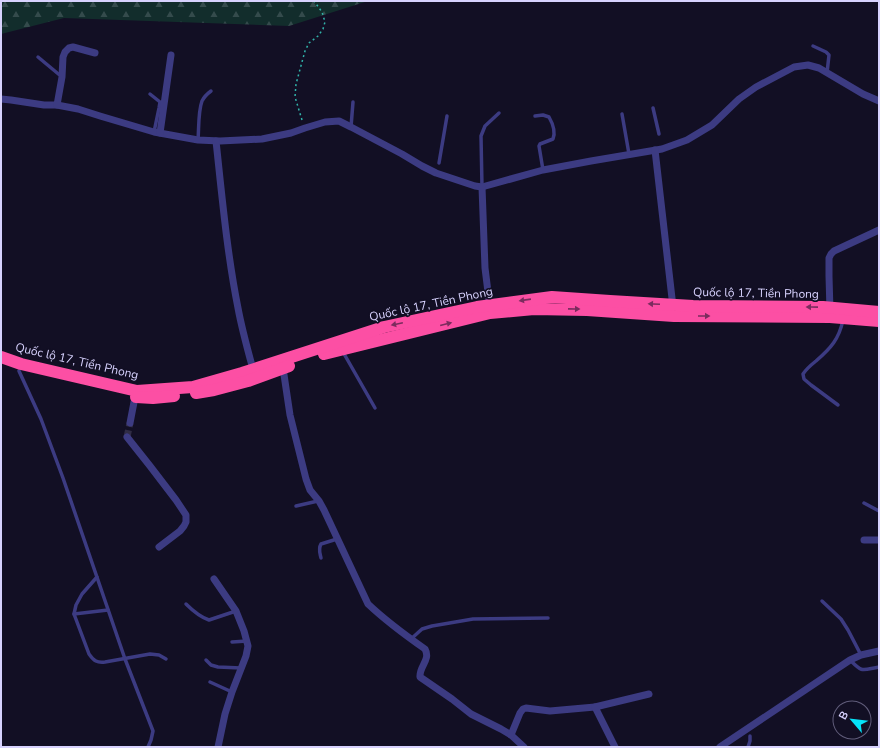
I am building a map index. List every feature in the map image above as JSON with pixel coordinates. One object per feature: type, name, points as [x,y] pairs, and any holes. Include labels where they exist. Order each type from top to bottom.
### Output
[{"type":"highway","name":"Quốc lộ 17, Tiền Phong","points":[[1,365],[19,371],[115,394],[153,398],[186,395],[214,390],[384,327],[477,307],[490,309],[879,312]]},
{"type":"highway","name":"Quốc lộ 17, Tiền Phong","points":[[1,357],[21,364],[136,391],[193,387],[283,368],[305,360],[490,309]]},
{"type":"highway","name":"Quốc lộ 17, Tiền Phong","points":[[830,312],[844,318],[879,321]]},
{"type":"street","points":[[57,105],[65,52],[69,48],[73,47],[95,53]]},
{"type":"street","points":[[157,132],[171,55]]},
{"type":"street","points":[[1,99],[44,105],[57,105],[78,109],[157,132],[198,140],[216,141],[262,139],[291,134],[304,128],[325,122],[339,121],[351,126],[422,166],[437,170],[475,186],[482,187],[543,170],[660,148],[687,140],[712,125],[739,99],[794,66],[808,65],[819,68],[863,94],[879,101]]},
{"type":"street","points":[[216,141],[228,249],[238,309],[254,374]]},
{"type":"street","points":[[660,148],[662,206],[674,311]]},
{"type":"street","points":[[482,187],[485,268],[490,309]]},
{"type":"street","points":[[830,312],[829,258],[831,254],[834,251],[879,230]]},
{"type":"street","points":[[283,368],[290,414],[306,479],[310,490],[319,501],[368,604],[396,629],[425,649],[427,657],[420,673],[420,677],[471,714],[511,735],[524,747]]},
{"type":"street","points":[[130,423],[135,397]]},
{"type":"street","points":[[127,437],[176,500],[186,516],[186,522],[180,531],[159,547]]},
{"type":"street","points":[[864,540],[879,540]]},
{"type":"street","points":[[214,579],[236,611],[248,646],[246,656],[225,714],[218,747]]},
{"type":"street","points":[[720,747],[748,733],[850,660],[861,655],[879,651]]},
{"type":"street","points":[[511,735],[520,713],[526,708],[550,710],[595,707],[649,694]]},
{"type":"street","points":[[595,707],[615,747]]},
{"type":"lane","points":[[813,46],[829,55],[827,72]]},
{"type":"lane","points":[[38,57],[62,77]]},
{"type":"lane","points":[[198,140],[202,102],[204,97],[211,91]]},
{"type":"lane","points":[[150,94],[160,102],[157,132]]},
{"type":"lane","points":[[351,126],[352,102]]},
{"type":"lane","points":[[653,108],[659,134]]},
{"type":"lane","points":[[482,187],[481,136],[485,126],[499,113]]},
{"type":"lane","points":[[622,114],[628,154]]},
{"type":"lane","points":[[535,116],[543,115],[549,117],[553,124],[555,135],[553,139],[540,144],[539,146],[543,170]]},
{"type":"lane","points":[[439,163],[447,116]]},
{"type":"lane","points":[[838,405],[804,379],[803,374],[806,369],[816,362],[830,348],[842,328],[844,318]]},
{"type":"lane","points":[[341,350],[375,408]]},
{"type":"lane","points":[[19,371],[41,419],[63,478],[125,659],[153,731],[148,747]]},
{"type":"lane","points":[[296,506],[319,501]]},
{"type":"lane","points":[[864,503],[879,511]]},
{"type":"lane","points":[[321,558],[319,547],[321,544],[337,538]]},
{"type":"lane","points":[[97,577],[82,594],[76,605],[74,614],[89,654],[93,660],[98,663],[150,654],[159,655],[166,659]]},
{"type":"lane","points":[[822,601],[841,619],[861,655]]},
{"type":"lane","points":[[186,604],[203,618],[209,620],[236,611]]},
{"type":"lane","points":[[74,614],[108,610]]},
{"type":"lane","points":[[411,640],[422,629],[473,619],[548,618]]},
{"type":"lane","points":[[232,642],[247,641]]},
{"type":"lane","points":[[206,660],[211,665],[218,667],[241,668]]},
{"type":"lane","points":[[850,660],[861,670],[879,667]]},
{"type":"lane","points":[[210,682],[232,692]]},
{"type":"lane","points":[[748,733],[750,741],[748,747]]},
{"type":"path","points":[[304,128],[296,97],[296,84],[305,51],[309,43],[318,36],[323,29],[324,22],[322,12],[314,1]]},
{"type":"green space","points":[[1,1],[368,1],[289,26],[64,18],[1,34]]},
{"type":"tunnel","points":[[127,437],[130,423]]}]
